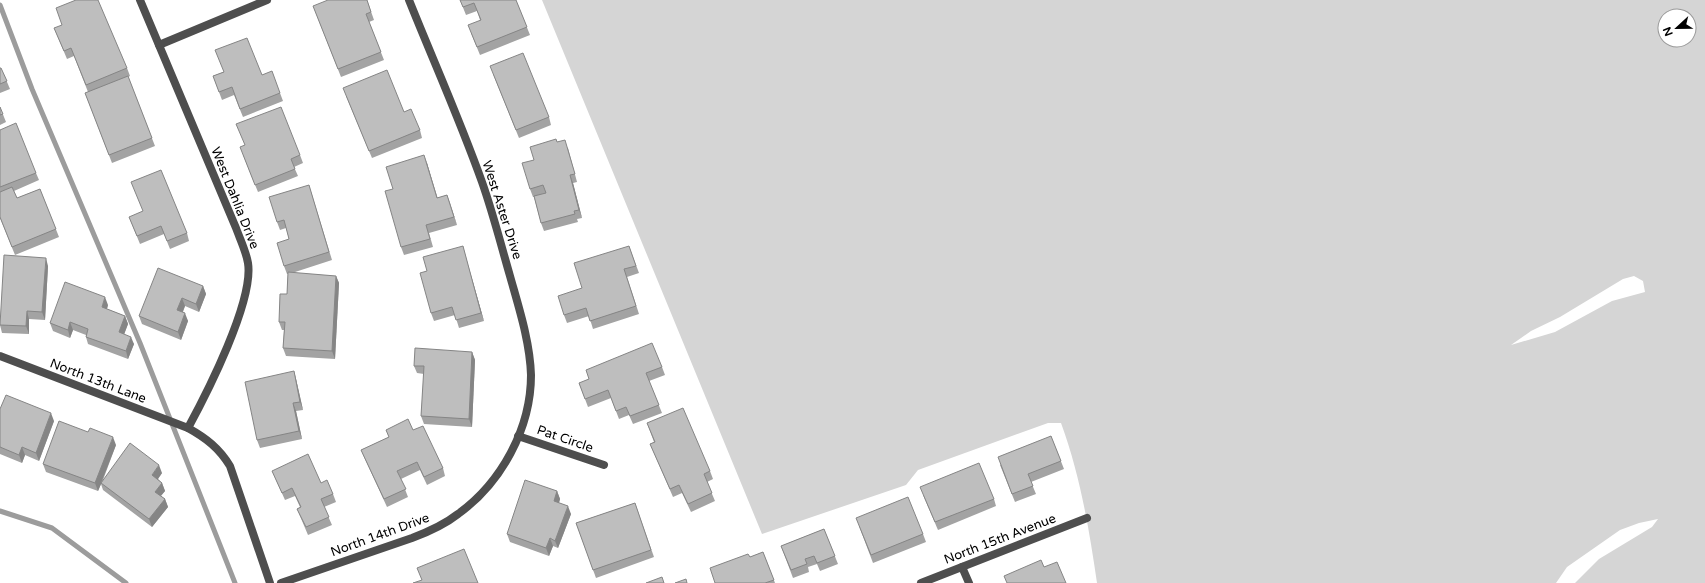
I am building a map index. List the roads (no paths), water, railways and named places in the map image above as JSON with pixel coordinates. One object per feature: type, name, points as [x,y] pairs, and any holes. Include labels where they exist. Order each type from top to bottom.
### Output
[{"type":"street","name":"West Dahlia Drive","points":[[140,0],[236,228],[248,263],[248,286],[240,313],[210,384],[185,427]]},
{"type":"street","points":[[158,45],[267,0]]},
{"type":"street","name":"West Aster Drive","points":[[409,0],[482,182],[497,228],[525,335],[531,375],[525,414],[518,436]]},
{"type":"street","name":"North 13th Lane","points":[[0,356],[185,427],[212,443],[224,456],[230,466],[270,583]]},
{"type":"street","name":"Pat Circle","points":[[518,436],[604,465]]},
{"type":"street","name":"North 14th Drive","points":[[281,583],[412,538],[446,522],[474,501],[492,481],[506,461],[518,436]]},
{"type":"street","name":"North 15th Avenue","points":[[921,583],[1087,518]]},
{"type":"street","points":[[962,567],[968,583]]},
{"type":"waterway","points":[[0,5],[32,89],[140,343],[235,583]]},
{"type":"waterway","points":[[0,511],[52,528],[126,583]]}]
